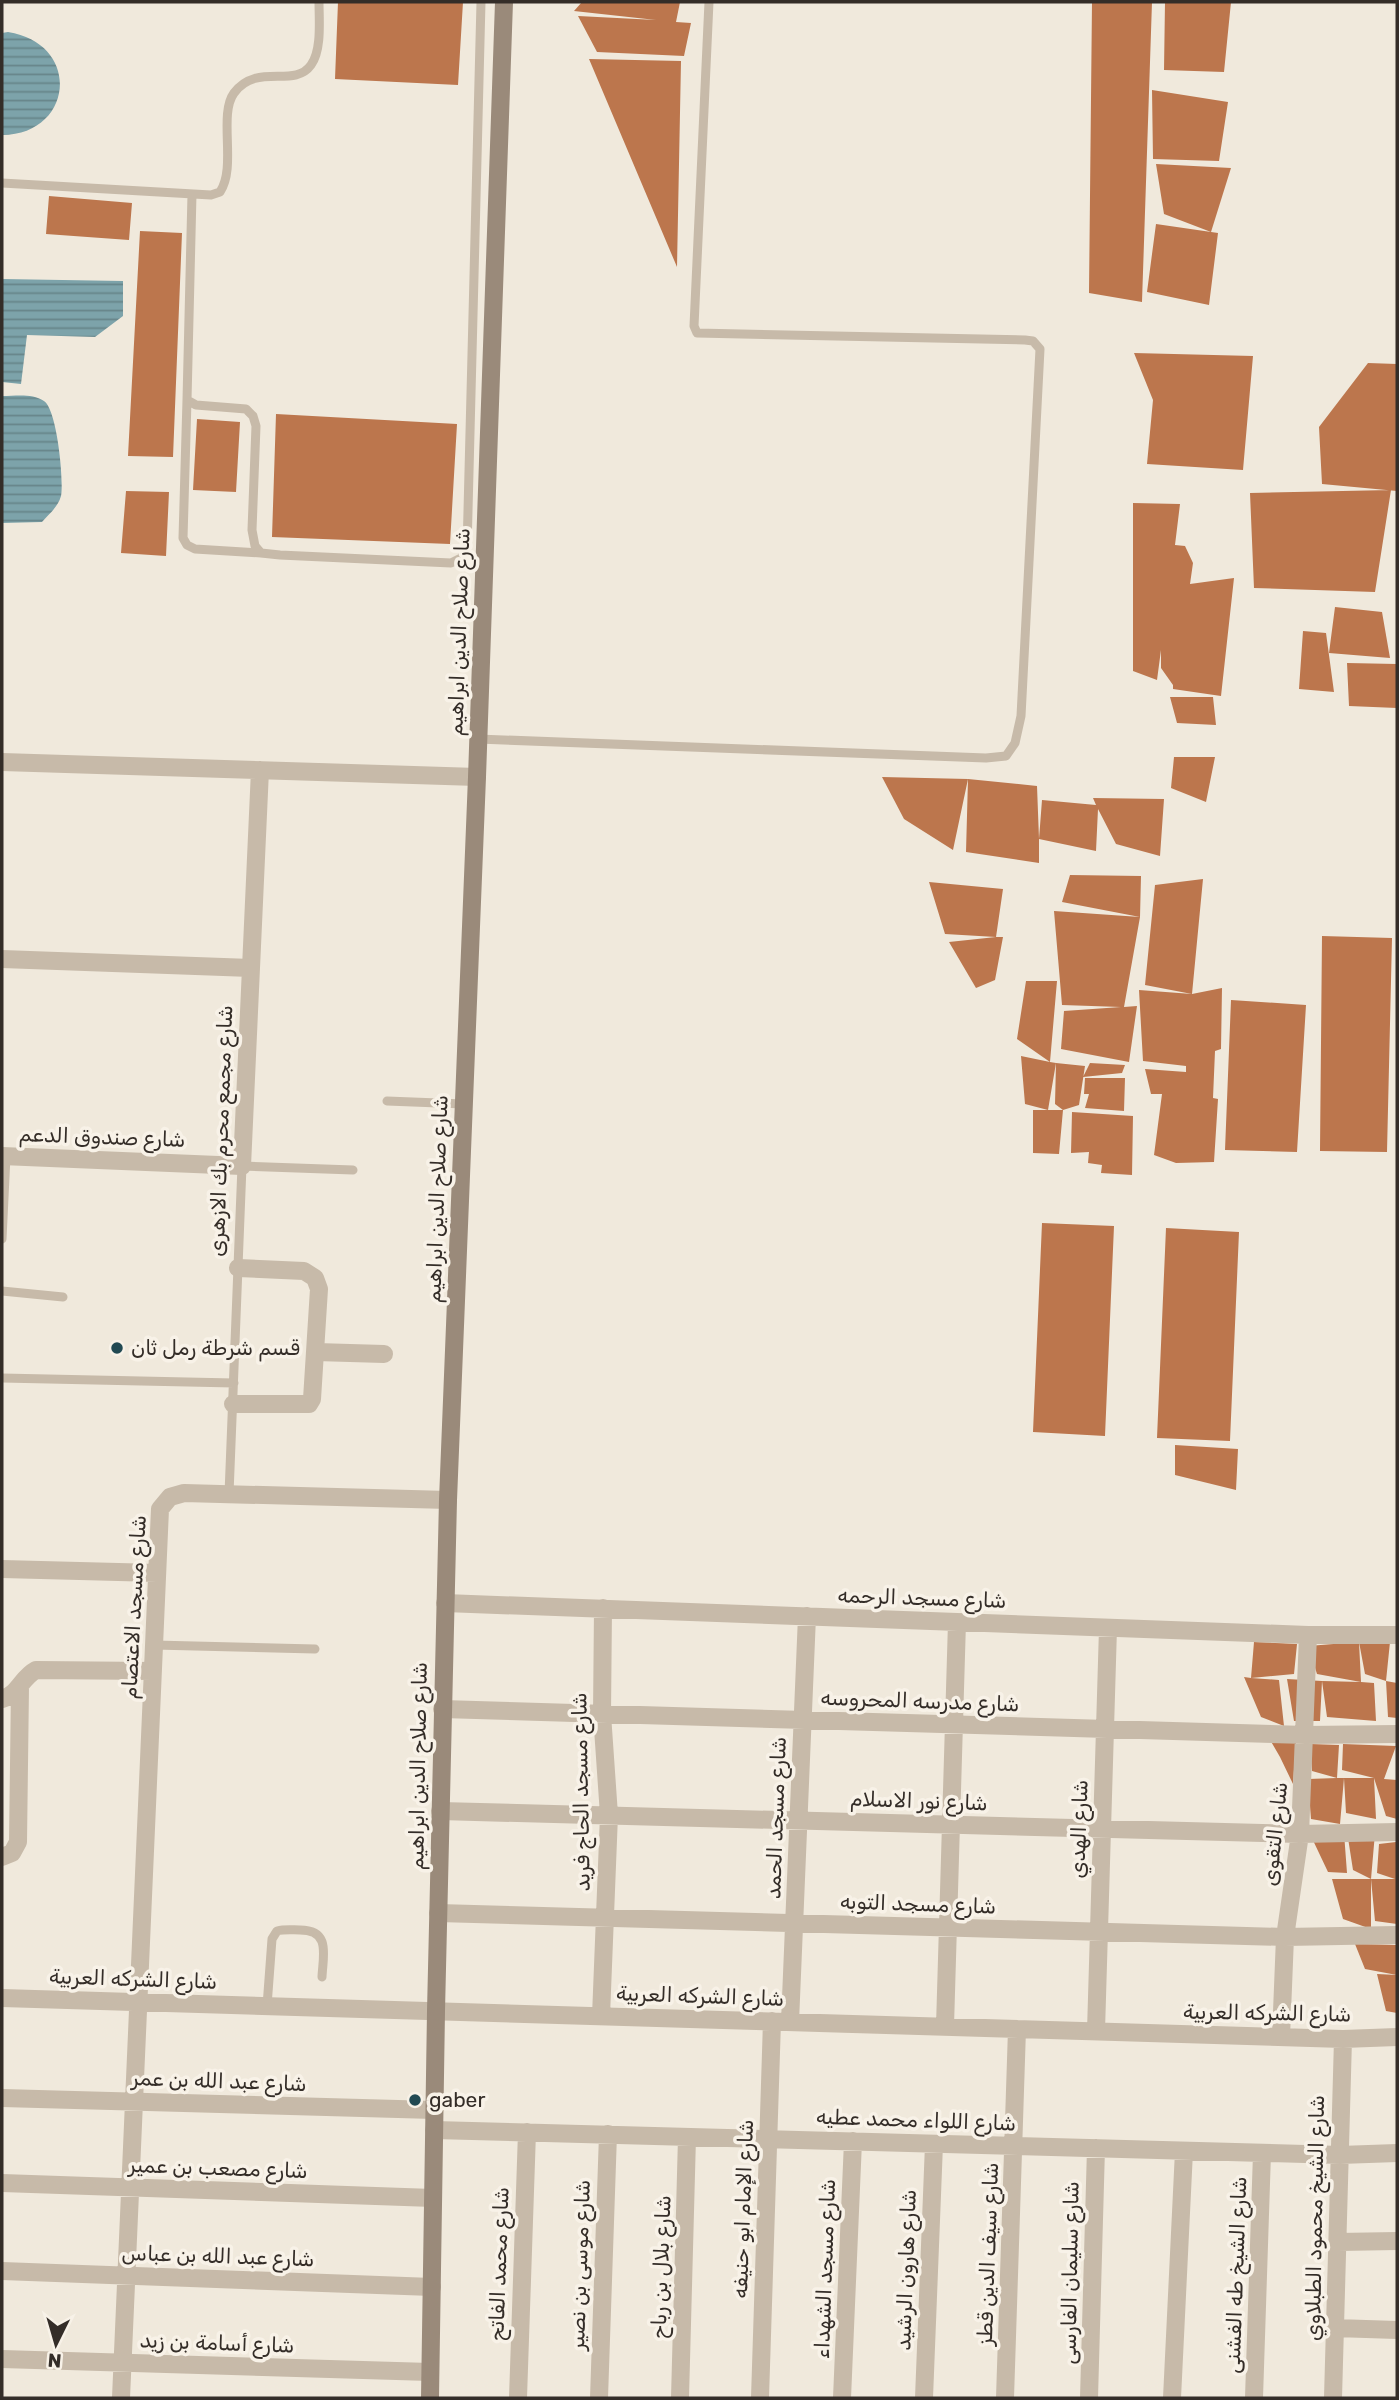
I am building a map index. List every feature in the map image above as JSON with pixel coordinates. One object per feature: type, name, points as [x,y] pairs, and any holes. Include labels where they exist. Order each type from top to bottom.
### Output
[{"type":"street","name":"شارع صلاح الدين ابراهيم","points":[[430,2398],[448,1500],[504,2]]},
{"type":"street","points":[[2,762],[477,777]]},
{"type":"street","name":"شارع مجمع محرم بك الازهرى","points":[[242,1166],[260,770]]},
{"type":"street","points":[[2,959],[251,968]]},
{"type":"street","name":"شارع صندوق الدعم","points":[[4,1156],[242,1166]]},
{"type":"street","points":[[233,1404],[309,1404],[312,1399],[319,1289],[314,1278],[304,1271],[238,1268]]},
{"type":"street","points":[[316,1352],[384,1354]]},
{"type":"street","name":"شارع مسجد الاعتصام","points":[[121,2398],[159,1516],[164,1502],[176,1494],[184,1493],[448,1500]]},
{"type":"street","points":[[2,1569],[157,1573]]},
{"type":"street","name":"شارع مسجد الرحمه","points":[[445,1602],[1308,1636],[1397,1635]]},
{"type":"street","name":"شارع مسجد الحاج فريد","points":[[601,2016],[609,1815],[602,1714],[603,1608]]},
{"type":"street","name":"شارع مسجد الحمد","points":[[781,2021],[794,1923],[807,1616]]},
{"type":"street","points":[[945,2026],[957,1622]]},
{"type":"street","name":"شارع الهدي","points":[[1096,2031],[1108,1628]]},
{"type":"street","name":"شارع التقوى","points":[[1281,2037],[1285,1937],[1300,1834],[1308,1636]]},
{"type":"street","points":[[2,1699],[13,1694],[29,1674],[43,1669],[153,1671]]},
{"type":"street","points":[[2,1857],[12,1853],[18,1842],[20,1687]]},
{"type":"street","name":"شارع مدرسه المحروسه","points":[[442,1709],[1306,1735],[1397,1734]]},
{"type":"street","name":"شارع نور الاسلام","points":[[440,1811],[1300,1834],[1397,1832]]},
{"type":"street","name":"شارع مسجد التوبه","points":[[438,1913],[1285,1937],[1397,1935]]},
{"type":"street","name":"شارع الشركه العربية","points":[[2,1998],[1343,2039],[1397,2037]]},
{"type":"street","name":"شارع الإمام ابو حنيفه","points":[[760,2398],[768,2139],[781,2021]]},
{"type":"street","name":"شارع سيف الدين قطز","points":[[1004,2398],[1015,2146],[1017,2029]]},
{"type":"street","name":"شارع الشيخ محمود الطبلاوي","points":[[1334,2398],[1343,2039]]},
{"type":"street","name":"شارع عبد الله بن عمر","points":[[2,2098],[434,2110]]},
{"type":"street","name":"شارع اللواء محمد عطيه","points":[[434,2130],[1340,2155],[1397,2153]]},
{"type":"street","name":"شارع محمد الفاتح","points":[[518,2398],[527,2132]]},
{"type":"street","name":"شارع موسى بن نصير","points":[[598,2398],[608,2134]]},
{"type":"street","name":"شارع بلال بن رباح","points":[[680,2398],[687,2137]]},
{"type":"street","name":"شارع مسجد الشهداء","points":[[842,2398],[853,2141]]},
{"type":"street","name":"شارع هارون الرشيد","points":[[924,2398],[934,2144]]},
{"type":"street","name":"شارع سليمان الفارسى","points":[[1089,2398],[1096,2148]]},
{"type":"street","points":[[1172,2398],[1184,2151]]},
{"type":"street","name":"شارع الشيخ طه الفشنى","points":[[1254,2398],[1262,2153]]},
{"type":"street","name":"شارع مصعب بن عمير","points":[[2,2183],[433,2198]]},
{"type":"street","points":[[1338,2242],[1397,2241]]},
{"type":"street","name":"شارع عبد الله بن عباس","points":[[2,2271],[432,2287]]},
{"type":"street","points":[[1335,2328],[1397,2330]]},
{"type":"street","name":"شارع أسامة بن زيد","points":[[2,2359],[430,2372]]},
{"type":"lane","points":[[2,183],[192,194],[220,192],[225,183],[232,96],[242,83],[261,76],[291,76],[303,72],[312,64],[317,46],[319,2]]},
{"type":"lane","points":[[192,194],[183,538],[187,545],[195,550],[451,563],[461,558],[467,550],[481,2]]},
{"type":"lane","points":[[478,739],[986,758],[1006,756],[1016,744],[1021,716],[1040,349],[1033,341],[1025,340],[697,333],[694,326],[709,2]]},
{"type":"lane","points":[[187,400],[196,405],[246,409],[253,416],[256,426],[252,530],[255,546],[261,553]]},
{"type":"lane","points":[[387,1101],[464,1104]]},
{"type":"lane","points":[[2,1239],[4,1156]]},
{"type":"lane","points":[[242,1166],[353,1170]]},
{"type":"lane","name":"شارع مجمع محرم بك الازهرى","points":[[229,1494],[242,1166]]},
{"type":"lane","points":[[2,1292],[63,1297]]},
{"type":"lane","points":[[2,1378],[234,1383]]},
{"type":"lane","points":[[154,1645],[315,1649]]},
{"type":"lane","points":[[267,2006],[272,1939],[277,1931],[310,1930],[318,1934],[323,1942],[322,1977]]},
{"type":"water","points":[[8,32],[32,40],[49,53],[58,70],[60,88],[55,106],[43,121],[26,131],[2,135],[2,33]]},
{"type":"water","points":[[2,279],[123,281],[123,316],[95,337],[27,335],[21,384],[2,382]]},
{"type":"water","points":[[2,396],[39,398],[49,407],[53,417],[62,488],[56,507],[42,522],[2,523]]},
{"type":"building","points":[[338,2],[463,2],[458,85],[335,79]]},
{"type":"building","points":[[582,2],[680,2],[676,22],[691,23],[684,56],[597,52],[578,16],[656,20],[574,11]]},
{"type":"building","points":[[1092,2],[1152,2],[1142,302],[1089,293]]},
{"type":"building","points":[[1165,2],[1231,2],[1224,72],[1164,70]]},
{"type":"building","points":[[589,59],[681,61],[677,267]]},
{"type":"building","points":[[1152,90],[1228,102],[1219,161],[1153,159]]},
{"type":"building","points":[[1156,164],[1231,168],[1211,232],[1164,214]]},
{"type":"building","points":[[49,196],[132,203],[129,240],[46,234]]},
{"type":"building","points":[[1156,224],[1218,233],[1209,305],[1147,292]]},
{"type":"building","points":[[140,231],[182,233],[173,457],[128,456]]},
{"type":"building","points":[[1134,353],[1253,356],[1243,470],[1147,464],[1153,400]]},
{"type":"building","points":[[1368,363],[1397,364],[1397,491],[1322,484],[1319,427]]},
{"type":"building","points":[[276,414],[457,424],[450,544],[272,537]]},
{"type":"building","points":[[197,419],[240,422],[236,492],[193,490]]},
{"type":"building","points":[[1391,490],[1375,592],[1254,588],[1250,493]]},
{"type":"building","points":[[126,491],[169,492],[166,556],[121,553]]},
{"type":"building","points":[[1133,503],[1180,504],[1175,545],[1185,546],[1193,563],[1190,584],[1234,578],[1221,696],[1173,689],[1161,668],[1161,650],[1157,680],[1133,671]]},
{"type":"building","points":[[1335,607],[1382,612],[1390,658],[1329,653]]},
{"type":"building","points":[[1303,631],[1326,633],[1334,692],[1299,689]]},
{"type":"building","points":[[1347,663],[1397,664],[1397,708],[1349,706]]},
{"type":"building","points":[[1170,697],[1213,697],[1216,725],[1177,723]]},
{"type":"building","points":[[1174,757],[1215,757],[1206,802],[1171,788]]},
{"type":"building","points":[[882,777],[968,779],[953,850],[904,819]]},
{"type":"building","points":[[968,779],[1037,786],[1039,863],[966,852]]},
{"type":"building","points":[[1093,798],[1164,799],[1160,856],[1116,844],[1098,809],[1096,851],[1039,839],[1042,800],[1096,805]]},
{"type":"building","points":[[1070,875],[1141,876],[1140,917],[1062,902]]},
{"type":"building","points":[[1203,879],[1192,994],[1145,985],[1155,885]]},
{"type":"building","points":[[929,882],[1003,889],[996,937],[945,934]]},
{"type":"building","points":[[1054,911],[1140,917],[1124,1007],[1137,1006],[1129,1062],[1061,1049],[1064,1011],[1121,1007],[1062,1005]]},
{"type":"building","points":[[1322,936],[1392,938],[1387,1152],[1320,1151]]},
{"type":"building","points":[[1003,937],[995,980],[976,988],[949,942]]},
{"type":"building","points":[[1026,981],[1057,981],[1050,1062],[1017,1039]]},
{"type":"building","points":[[1222,988],[1221,1049],[1215,1051],[1213,1098],[1218,1099],[1214,1162],[1176,1163],[1154,1155],[1162,1094],[1151,1094],[1145,1069],[1186,1072],[1186,1066],[1143,1061],[1139,990],[1192,994]]},
{"type":"building","points":[[1231,1000],[1306,1005],[1297,1152],[1225,1150]]},
{"type":"building","points":[[1021,1056],[1056,1063],[1048,1110],[1025,1104]]},
{"type":"building","points":[[1056,1063],[1085,1066],[1079,1105],[1063,1110],[1055,1104]]},
{"type":"building","points":[[1090,1063],[1125,1065],[1122,1073],[1083,1077]]},
{"type":"building","points":[[1085,1078],[1125,1078],[1124,1111],[1085,1108],[1089,1094],[1084,1094]]},
{"type":"building","points":[[1033,1110],[1063,1110],[1059,1154],[1033,1153]]},
{"type":"building","points":[[1072,1112],[1133,1116],[1132,1175],[1101,1173],[1102,1165],[1088,1163],[1089,1152],[1071,1153]]},
{"type":"building","points":[[1042,1223],[1114,1226],[1105,1436],[1033,1432]]},
{"type":"building","points":[[1166,1228],[1239,1232],[1230,1441],[1157,1438]]},
{"type":"building","points":[[1175,1445],[1238,1449],[1236,1490],[1175,1475]]},
{"type":"building","points":[[1254,1642],[1297,1644],[1294,1674],[1251,1678]]},
{"type":"building","points":[[1359,1642],[1390,1642],[1386,1681],[1365,1674]]},
{"type":"building","points":[[1359,1642],[1361,1682],[1317,1674],[1308,1646]]},
{"type":"building","points":[[1244,1677],[1279,1680],[1284,1726],[1261,1717]]},
{"type":"building","points":[[1287,1679],[1322,1681],[1320,1721],[1294,1721]]},
{"type":"building","points":[[1322,1681],[1374,1683],[1376,1721],[1327,1717]]},
{"type":"building","points":[[1386,1681],[1397,1683],[1397,1718],[1388,1717]]},
{"type":"building","points":[[1262,1726],[1297,1727],[1293,1784],[1280,1757]]},
{"type":"building","points":[[1310,1744],[1339,1745],[1337,1778],[1312,1771]]},
{"type":"building","points":[[1343,1744],[1396,1746],[1384,1779],[1397,1780],[1397,1819],[1386,1816],[1374,1778],[1342,1770]]},
{"type":"building","points":[[1344,1778],[1340,1824],[1311,1819],[1308,1779]]},
{"type":"building","points":[[1344,1778],[1374,1778],[1376,1819],[1346,1813]]},
{"type":"building","points":[[1344,1833],[1347,1873],[1328,1872],[1310,1834]]},
{"type":"building","points":[[1375,1833],[1371,1879],[1353,1870],[1348,1838]]},
{"type":"building","points":[[1396,1842],[1397,1924],[1375,1921],[1371,1879],[1395,1879],[1377,1873],[1379,1844]]},
{"type":"building","points":[[1332,1879],[1371,1879],[1371,1929],[1343,1919]]},
{"type":"building","points":[[1355,1944],[1397,1945],[1397,1975],[1365,1969]]},
{"type":"building","points":[[1377,1974],[1397,1975],[1397,2013],[1386,2011]]},
{"type":"place","name":"قسم شرطة رمل ثان","points":[[117,1348]]},
{"type":"place","name":"gaber","points":[[415,2100]]}]
